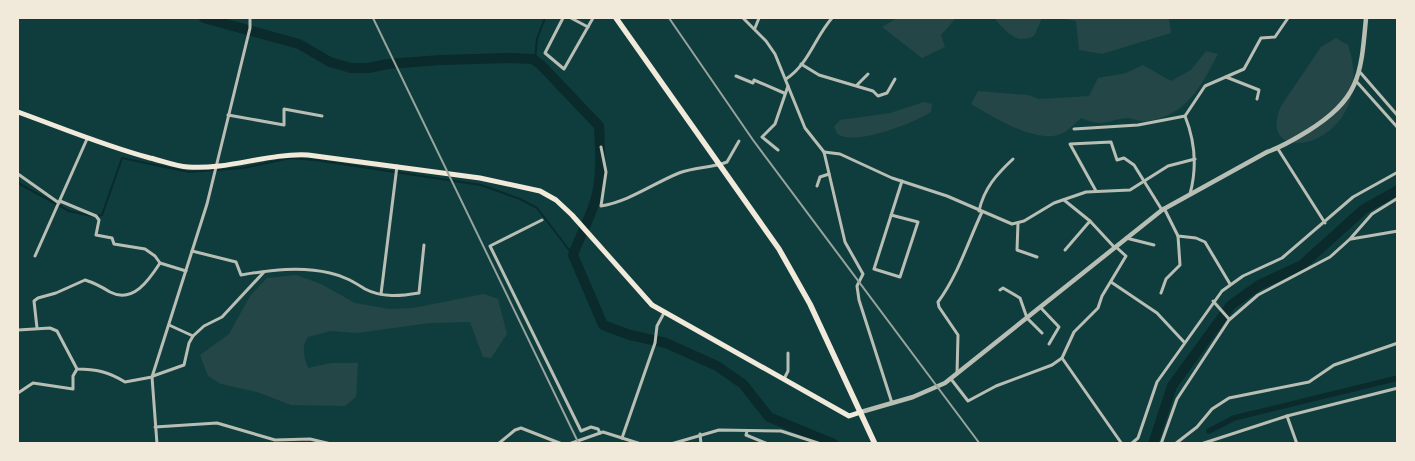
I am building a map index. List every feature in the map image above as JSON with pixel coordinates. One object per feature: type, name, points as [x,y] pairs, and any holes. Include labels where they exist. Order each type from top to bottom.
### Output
[{"type":"highway","points":[[616,18],[720,165],[796,277],[875,443]]},
{"type":"main road","points":[[18,112],[87,139],[186,167],[241,164],[285,154],[397,166],[523,186],[540,191],[556,200],[572,215],[643,296],[664,312],[849,416],[861,412]]},
{"type":"street","points":[[157,444],[152,377],[181,292],[217,166],[250,28],[250,18]]},
{"type":"street","points":[[563,18],[545,54],[564,69],[593,18]]},
{"type":"street","points":[[571,18],[588,27]]},
{"type":"street","points":[[744,18],[755,28],[775,54],[805,128],[824,152],[845,242],[863,274],[857,286],[859,300],[892,403]]},
{"type":"street","points":[[755,28],[759,18]]},
{"type":"street","points":[[786,79],[809,56],[823,27],[832,18]]},
{"type":"street","points":[[1074,129],[1138,125],[1185,116],[1205,86],[1244,69],[1262,38],[1275,37],[1288,18]]},
{"type":"street","points":[[861,412],[934,389],[951,379],[1163,209],[1267,152],[1278,149],[1337,111],[1345,102],[1356,81],[1366,18]]},
{"type":"street","points":[[801,64],[819,75],[883,96],[895,79]]},
{"type":"street","points":[[1359,71],[1398,116]]},
{"type":"street","points":[[857,86],[868,74]]},
{"type":"street","points":[[736,76],[753,83],[754,80],[784,93]]},
{"type":"street","points":[[1225,76],[1259,90],[1257,99]]},
{"type":"street","points":[[1356,81],[1398,128]]},
{"type":"street","points":[[778,150],[762,137],[774,124],[788,85]]},
{"type":"street","points":[[228,115],[284,125],[284,110],[322,116]]},
{"type":"street","points":[[1185,116],[1190,130],[1195,159],[1194,179],[1190,194]]},
{"type":"street","points":[[35,256],[87,139]]},
{"type":"street","points":[[601,148],[606,172],[601,206],[620,203],[681,172],[728,162],[739,142]]},
{"type":"street","points":[[1096,191],[1070,144],[1111,142],[1117,160],[1124,158],[1129,160],[1163,209],[1178,236],[1180,265],[1166,279],[1161,293]]},
{"type":"street","points":[[1278,149],[1325,223]]},
{"type":"street","points":[[824,152],[840,154],[902,181],[947,196],[1005,223],[1018,223],[1041,209],[1063,200],[1096,191],[1130,190],[1175,162],[1195,159]]},
{"type":"street","points":[[957,375],[958,335],[939,307],[938,302],[953,282],[955,270],[981,211],[981,201],[993,179],[1013,159]]},
{"type":"street","points":[[380,294],[397,166]]},
{"type":"street","points":[[1131,444],[1138,438],[1156,382],[1213,301],[1230,284],[1282,258],[1304,237],[1325,223],[1353,197],[1398,172]]},
{"type":"street","points":[[18,174],[60,202],[96,216],[99,220],[96,235],[112,238],[114,244],[145,249],[155,256],[160,263],[186,271]]},
{"type":"street","points":[[817,186],[820,178],[829,174]]},
{"type":"street","points":[[891,215],[918,222],[900,277],[874,269],[891,215],[902,181]]},
{"type":"street","points":[[1161,444],[1177,399],[1228,318],[1258,295],[1321,263],[1350,239],[1372,214],[1398,198]]},
{"type":"street","points":[[951,379],[968,401],[996,386],[1052,365],[1062,358],[1069,341],[1093,315],[1126,256],[1115,248],[1090,221],[1063,200]]},
{"type":"street","points":[[542,220],[490,246],[581,431],[591,427],[598,429],[600,432],[641,444]]},
{"type":"street","points":[[1065,250],[1090,221]]},
{"type":"street","points":[[1018,223],[1017,250],[1037,257]]},
{"type":"street","points":[[1350,239],[1398,231]]},
{"type":"street","points":[[1178,236],[1196,238],[1205,242],[1230,284]]},
{"type":"street","points":[[1126,238],[1154,245]]},
{"type":"street","points":[[192,251],[236,262],[241,275],[306,269],[329,272],[344,277],[367,290],[394,296],[419,294],[424,245]]},
{"type":"street","points":[[37,328],[34,302],[38,298],[56,293],[85,280],[102,286],[111,292],[130,294],[140,289],[160,263]]},
{"type":"street","points":[[77,370],[96,369],[112,374],[125,382],[152,377],[184,365],[193,336],[204,326],[222,317],[264,272]]},
{"type":"street","points":[[1111,282],[1166,320],[1184,342]]},
{"type":"street","points":[[1000,290],[1003,288],[1020,298],[1027,318],[1042,333]]},
{"type":"street","points":[[1213,301],[1228,318]]},
{"type":"street","points":[[1041,308],[1059,327],[1049,344]]},
{"type":"street","points":[[622,438],[655,343],[657,326],[664,312]]},
{"type":"street","points":[[169,325],[193,336]]},
{"type":"street","points":[[18,330],[50,328],[57,331],[77,370]]},
{"type":"street","points":[[1175,444],[1197,427],[1216,406],[1229,398],[1309,382],[1334,365],[1398,343]]},
{"type":"street","points":[[784,380],[788,371],[788,353]]},
{"type":"street","points":[[1062,358],[1122,444]]},
{"type":"street","points":[[18,393],[32,383],[73,388],[73,376],[77,370]]},
{"type":"street","points":[[1201,444],[1287,416],[1398,388]]},
{"type":"street","points":[[1287,416],[1297,444]]},
{"type":"street","points":[[155,426],[216,423],[276,440],[310,439],[331,444]]},
{"type":"street","points":[[498,444],[515,430],[521,428],[562,444]]},
{"type":"street","points":[[671,444],[719,430],[746,432],[781,431],[821,444]]},
{"type":"street","points":[[568,444],[600,432]]},
{"type":"street","points":[[746,432],[746,435],[768,444]]},
{"type":"street","points":[[700,434],[701,444]]},
{"type":"shaded area","points":[[897,18],[956,18],[941,35],[945,47],[922,58],[882,27]]},
{"type":"shaded area","points":[[994,18],[1042,18],[1034,36],[1021,39],[1011,35]]},
{"type":"shaded area","points":[[1061,18],[1169,18],[1171,33],[1102,54],[1079,50],[1076,21]]},
{"type":"shaded area","points":[[1336,38],[1348,45],[1354,80],[1348,107],[1334,127],[1316,139],[1298,143],[1284,139],[1277,127],[1281,106],[1321,47]]},
{"type":"shaded area","points":[[1206,51],[1218,54],[1198,88],[1182,106],[1160,118],[1143,121],[1124,118],[1100,123],[1081,118],[1063,133],[1053,136],[1041,136],[1016,128],[971,104],[978,91],[1028,95],[1039,99],[1089,96],[1098,78],[1126,73],[1143,65],[1171,81],[1191,70]]},
{"type":"shaded area","points":[[924,102],[932,104],[931,112],[885,132],[846,137],[838,134],[834,127],[840,120],[890,113]]},
{"type":"shaded area","points":[[296,275],[321,284],[355,303],[389,309],[413,308],[484,294],[498,299],[507,334],[491,358],[483,357],[470,322],[430,323],[357,333],[331,331],[308,337],[304,348],[304,356],[308,368],[331,363],[358,363],[356,397],[345,406],[291,405],[257,392],[221,384],[208,376],[200,355],[229,334],[250,296],[267,278]]},
{"type":"waterway","points":[[204,18],[299,44],[330,62],[351,68],[368,68],[388,64],[441,60],[533,59],[599,126],[599,185],[593,209],[573,255],[603,325],[630,335],[666,343],[717,366],[743,384],[769,417],[834,444]]},
{"type":"waterway","points":[[535,60],[537,39],[545,18]]},
{"type":"waterway","points":[[97,216],[102,215],[122,158],[189,172],[243,168],[290,158],[315,160],[481,185],[520,199],[537,208],[573,255]]},
{"type":"waterway","points":[[18,183],[69,211],[92,216]]},
{"type":"waterway","points":[[1153,444],[1172,386],[1231,305],[1259,285],[1302,265],[1364,209],[1398,190]]},
{"type":"waterway","points":[[1209,431],[1234,418],[1398,378]]},
{"type":"railway","points":[[373,18],[579,444]]},
{"type":"railway","points":[[669,18],[753,140],[980,444]]}]
